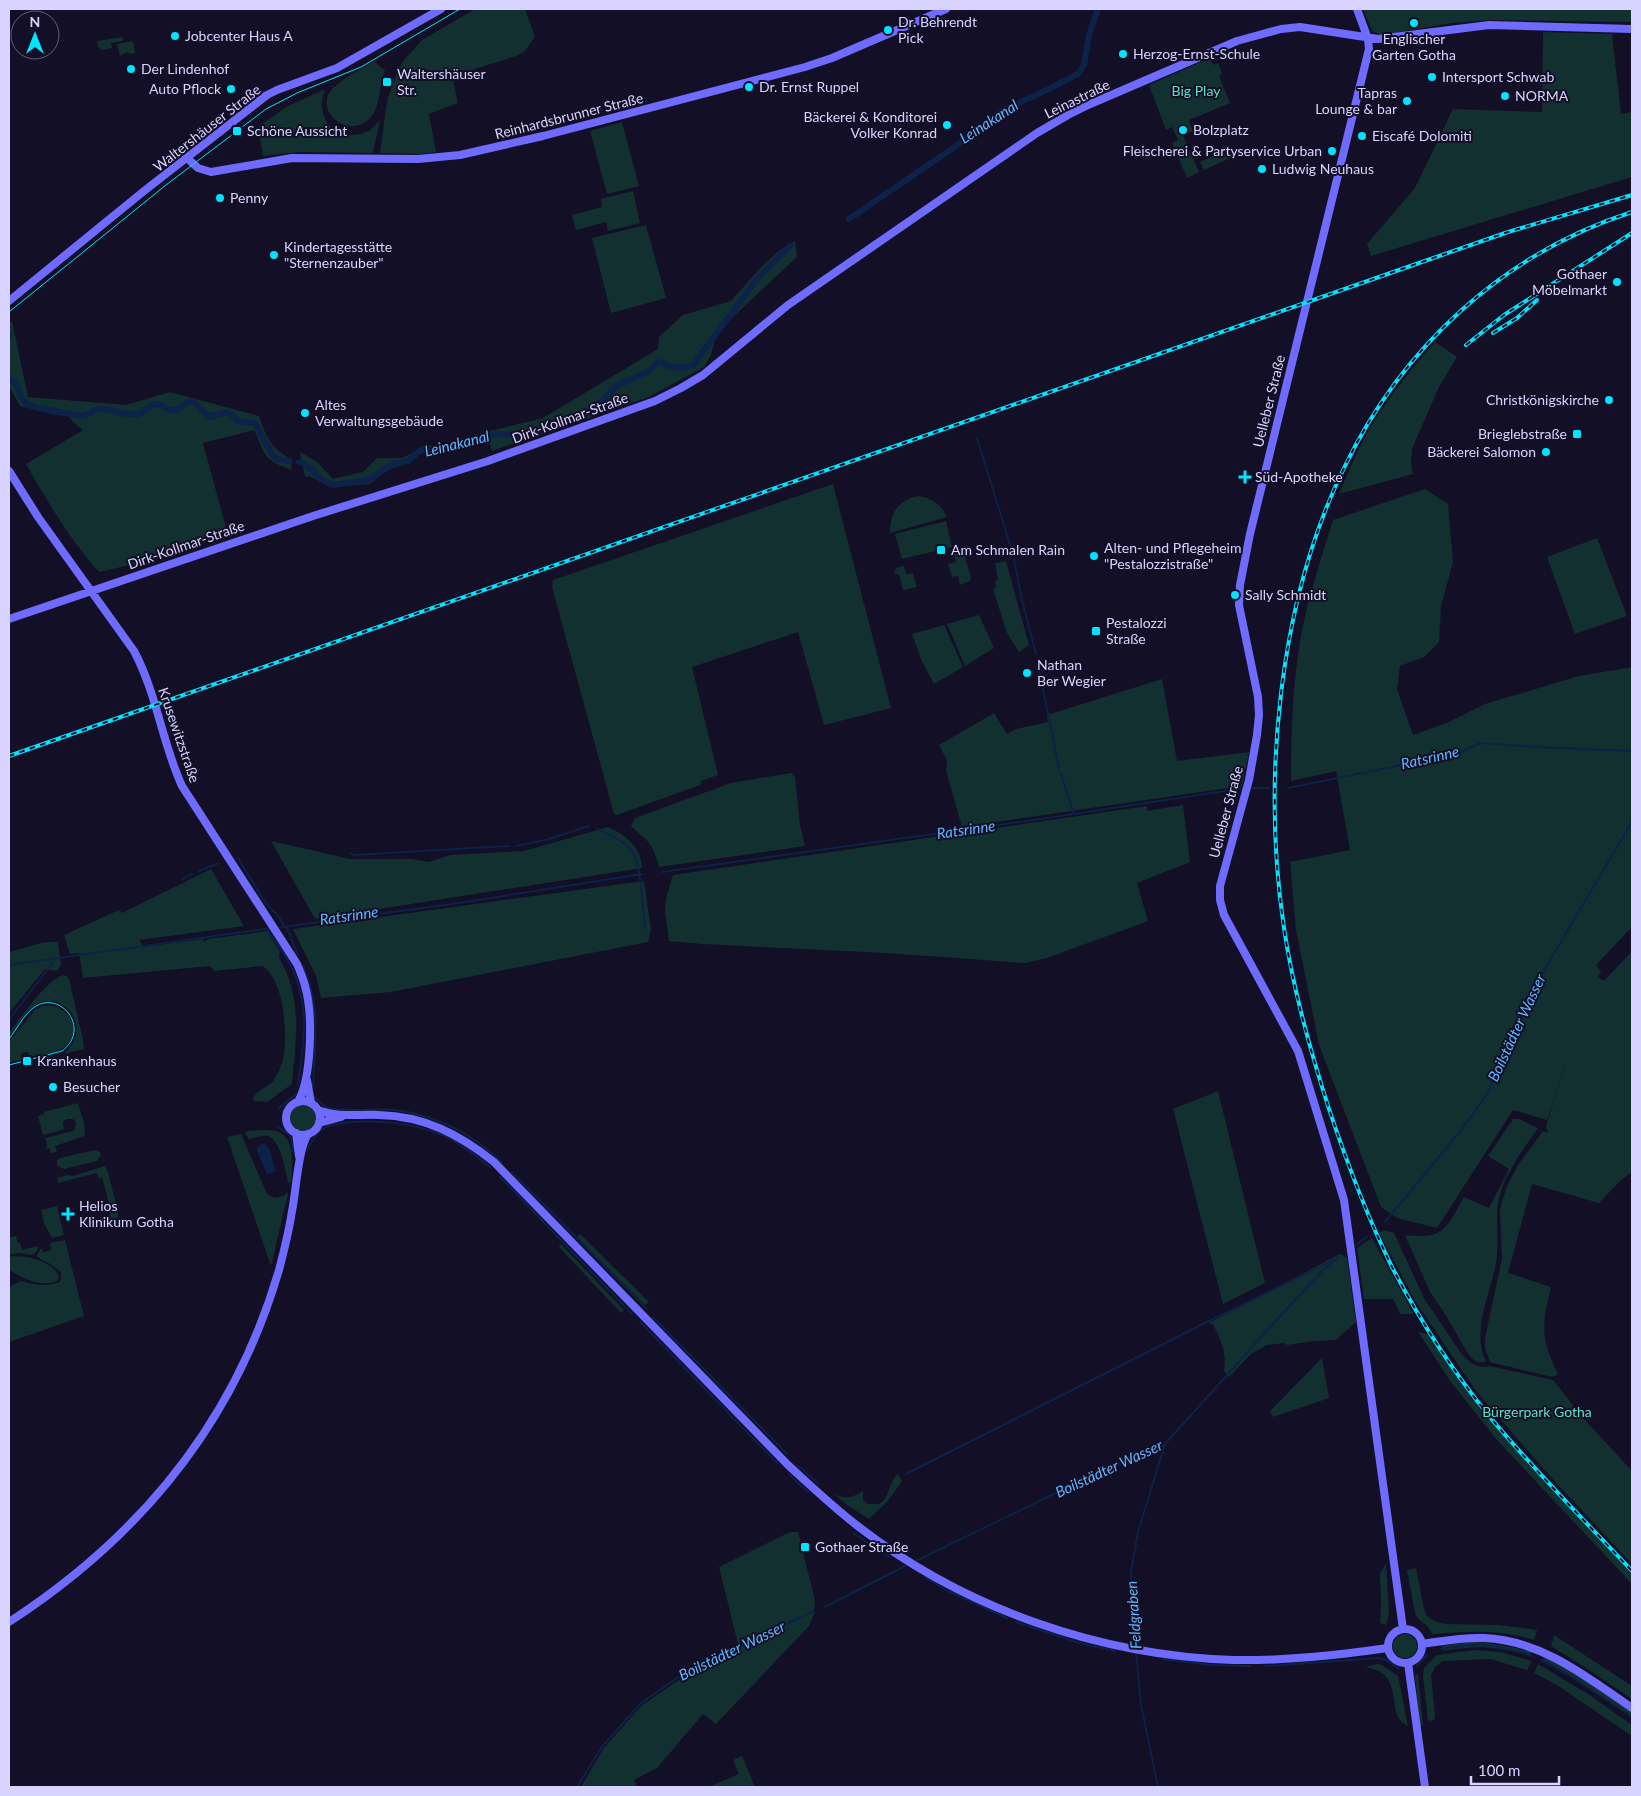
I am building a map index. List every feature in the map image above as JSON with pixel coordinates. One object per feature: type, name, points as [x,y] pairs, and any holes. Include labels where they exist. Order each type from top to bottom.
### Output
[{"type":"street","name":"Waltershäuser Straße","points":[[9,301],[267,95],[337,68],[441,9]]},
{"type":"street","name":"Reinhardsbrunner Straße","points":[[187,158],[198,168],[211,172],[292,158],[418,159],[469,153],[805,67],[832,58],[946,9]]},
{"type":"street","name":"Uelleber Straße","points":[[1357,9],[1368,39],[1367,58],[1254,516],[1240,585],[1240,612],[1259,708],[1257,735],[1247,786],[1219,893],[1224,914],[1298,1051],[1344,1200],[1403,1629]]},
{"type":"street","name":"Leinastraße","points":[[828,277],[1037,133],[1068,115],[1237,41],[1262,33],[1300,27],[1368,39],[1386,39],[1489,25],[1632,29]]},
{"type":"street","name":"Dirk-Kollmar-Straße","points":[[91,590],[313,516],[488,461],[655,401],[704,375],[769,319],[828,277]]},
{"type":"street","name":"Krusewitzstraße","points":[[9,471],[38,518],[134,651],[146,676],[172,763],[182,786],[297,964],[305,986],[311,1025],[306,1075]]},
{"type":"street","points":[[9,619],[91,590]]},
{"type":"street","points":[[298,1102],[306,1075]]},
{"type":"street","points":[[306,1075],[312,1103],[318,1110],[326,1113],[351,1115],[394,1116],[424,1122],[454,1134],[494,1162],[788,1465],[854,1524],[907,1560],[958,1589],[1014,1614],[1076,1635],[1144,1651],[1192,1657],[1258,1660],[1332,1656],[1388,1648]]},
{"type":"street","points":[[299,1162],[296,1133],[287,1124],[286,1116],[288,1109],[298,1102],[312,1103]]},
{"type":"street","points":[[318,1110],[319,1123]]},
{"type":"street","points":[[9,1622],[64,1584],[127,1529],[164,1488],[208,1427],[238,1374],[267,1305],[284,1248],[304,1140],[319,1123],[351,1115]]},
{"type":"street","points":[[296,1133],[308,1134]]},
{"type":"street","points":[[1403,1629],[1410,1629],[1416,1632],[1422,1644],[1419,1656],[1408,1663],[1395,1660],[1388,1648],[1391,1636],[1396,1631],[1403,1629]]},
{"type":"street","points":[[1422,1644],[1453,1639],[1485,1638],[1515,1642],[1557,1659],[1632,1708]]},
{"type":"street","points":[[1408,1663],[1425,1787]]},
{"type":"green space","points":[[475,9],[525,9],[535,37],[524,52],[516,56],[452,76],[458,103],[429,114],[436,152],[419,154],[380,153],[387,101],[397,72],[404,60],[422,40]]},
{"type":"green space","name":"Englischer Garten Gotha","points":[[1363,9],[1632,9],[1632,22],[1489,20],[1452,23],[1382,35],[1372,31]]},
{"type":"green space","points":[[1543,32],[1612,34],[1621,114],[1632,112],[1632,177],[1371,256],[1367,244],[1415,188],[1453,109],[1542,112]]},
{"type":"green space","points":[[123,37],[123,41],[111,43],[112,48],[102,50],[98,47],[97,41]]},
{"type":"green space","points":[[133,41],[135,53],[130,54],[127,52],[120,56],[117,44]]},
{"type":"green space","name":"Big Play","points":[[1210,58],[1213,65],[1218,63],[1222,73],[1219,76],[1230,103],[1189,120],[1193,131],[1183,136],[1199,172],[1187,178],[1172,143],[1178,140],[1172,127],[1166,130],[1149,85]]},
{"type":"green space","points":[[375,61],[385,70],[377,107],[371,117],[362,124],[344,125],[330,113],[327,97],[337,84]]},
{"type":"green space","points":[[325,89],[322,103],[324,116],[327,123],[337,132],[351,135],[358,134],[370,130],[380,120],[373,153],[299,152],[263,156],[258,127],[286,107]]},
{"type":"green space","points":[[622,122],[639,186],[607,194],[590,131]]},
{"type":"green space","points":[[1231,148],[1235,156],[1204,170],[1200,162]]},
{"type":"green space","points":[[633,191],[640,223],[608,231],[606,222],[576,230],[572,215],[602,207],[601,199]]},
{"type":"green space","points":[[646,225],[666,298],[611,313],[592,238]]},
{"type":"green space","points":[[795,241],[797,257],[716,335],[711,355],[704,367],[649,397],[492,451],[486,432],[543,418],[658,349],[659,337],[683,315],[731,301],[761,267],[780,250]]},
{"type":"green space","points":[[12,321],[28,397],[126,405],[170,392],[259,416],[273,445],[289,458],[292,470],[270,460],[254,430],[203,443],[228,535],[148,561],[99,572],[69,533],[26,464],[83,430],[68,416],[20,406],[9,386],[9,323]]},
{"type":"green space","points":[[1435,342],[1457,357],[1439,387],[1412,449],[1411,463],[1413,474],[1339,494],[1361,445],[1376,418],[1404,379]]},
{"type":"green space","points":[[477,434],[480,445],[440,454],[422,453],[411,462],[388,470],[370,484],[330,487],[309,476],[305,477],[300,452],[317,462],[333,479],[363,472],[377,458],[402,458],[429,445],[437,448]]},
{"type":"green space","points":[[833,484],[891,708],[824,725],[798,632],[692,667],[718,775],[701,781],[700,785],[617,815],[614,814],[552,587],[553,580]]},
{"type":"green space","points":[[1425,489],[1448,504],[1453,562],[1441,606],[1439,642],[1424,657],[1400,666],[1397,689],[1413,735],[1449,722],[1485,704],[1579,676],[1632,667],[1632,927],[1596,965],[1601,972],[1598,977],[1604,981],[1632,951],[1632,1172],[1620,1181],[1599,1203],[1532,1184],[1508,1273],[1551,1287],[1544,1332],[1548,1351],[1558,1374],[1552,1377],[1490,1362],[1485,1348],[1485,1338],[1502,1259],[1500,1211],[1502,1202],[1507,1186],[1518,1165],[1543,1131],[1547,1133],[1548,1119],[1569,1055],[1547,1120],[1513,1110],[1437,1228],[1397,1218],[1381,1207],[1319,1045],[1296,930],[1290,862],[1350,850],[1336,771],[1291,781],[1292,722],[1299,645],[1317,573],[1333,520]]},
{"type":"green space","points":[[918,496],[936,502],[947,517],[890,533],[890,526],[896,509],[905,501]]},
{"type":"green space","points":[[946,521],[952,547],[902,559],[895,534]]},
{"type":"green space","points":[[1597,538],[1627,616],[1575,634],[1547,557]]},
{"type":"green space","points":[[954,553],[964,554],[971,577],[970,581],[960,585],[958,576],[952,577],[948,564],[956,562]]},
{"type":"green space","points":[[1006,561],[1029,645],[1019,652],[1007,633],[993,589],[996,588],[995,581],[998,580],[995,563]]},
{"type":"green space","points":[[904,566],[906,574],[913,573],[917,587],[903,590],[899,574],[894,574],[896,568]]},
{"type":"green space","points":[[979,615],[994,648],[965,666],[947,624]]},
{"type":"green space","points":[[944,625],[963,667],[934,684],[921,659],[912,634]]},
{"type":"green space","points":[[1162,679],[1177,761],[1249,752],[1242,786],[962,827],[946,771],[947,760],[939,745],[994,713],[1007,734],[1016,729],[1048,722],[1047,715]]},
{"type":"green space","points":[[791,773],[795,777],[800,825],[805,846],[659,867],[649,843],[631,826],[635,818],[731,783]]},
{"type":"green space","points":[[1183,805],[1190,862],[1137,883],[1148,921],[1050,957],[1026,963],[669,941],[665,911],[666,898],[673,875],[1147,806],[1147,811]]},
{"type":"green space","points":[[608,827],[626,838],[636,848],[642,868],[315,919],[271,841],[350,859],[411,859],[429,862],[450,855],[524,851]]},
{"type":"green space","points":[[211,869],[244,926],[139,940],[144,947],[203,939],[204,942],[209,939],[267,931],[280,952],[279,958],[292,988],[295,1004],[296,1036],[292,1084],[267,1102],[254,1101],[253,1098],[258,1092],[271,1084],[277,1074],[283,1060],[285,1024],[276,983],[270,973],[262,966],[214,971],[210,966],[83,978],[79,953],[70,954],[64,935],[119,910],[122,913]]},
{"type":"green space","points":[[644,881],[651,930],[648,942],[391,992],[321,998],[316,976],[293,929]]},
{"type":"green space","points":[[45,942],[58,942],[61,965],[57,971],[45,969],[9,1013],[9,952]]},
{"type":"green space","points":[[63,975],[69,979],[84,1049],[64,1054],[72,1045],[76,1034],[76,1025],[74,1017],[69,1011],[56,1002],[41,1003],[29,1010],[9,1038],[9,1033],[41,992]]},
{"type":"green space","points":[[49,1005],[57,1007],[69,1016],[74,1029],[69,1042],[63,1048],[47,1054],[29,1057],[28,1052],[21,1053],[22,1059],[9,1063],[9,1042],[35,1010]]},
{"type":"green space","points":[[1218,1091],[1265,1283],[1223,1304],[1173,1109]]},
{"type":"green space","points":[[78,1103],[84,1123],[85,1136],[55,1146],[57,1152],[51,1153],[49,1148],[46,1149],[45,1138],[73,1131],[76,1123],[73,1119],[67,1119],[63,1122],[64,1129],[43,1135],[38,1116],[44,1114],[44,1112]]},
{"type":"green space","points":[[303,1103],[309,1104],[317,1112],[317,1124],[309,1132],[303,1133],[297,1132],[289,1124],[288,1118],[289,1112],[297,1104]]},
{"type":"green space","points":[[1513,1119],[1519,1119],[1538,1128],[1513,1166],[1501,1191],[1497,1215],[1497,1256],[1481,1322],[1480,1336],[1486,1362],[1479,1362],[1470,1357],[1430,1292],[1405,1235],[1429,1236],[1443,1230],[1464,1197],[1489,1208],[1509,1169],[1488,1156]]},
{"type":"green space","points":[[247,1131],[275,1131],[287,1139],[292,1153],[291,1183],[288,1182],[282,1156],[272,1138],[261,1136],[249,1139],[245,1133]]},
{"type":"green space","points":[[241,1134],[267,1194],[274,1198],[284,1196],[287,1192],[288,1194],[271,1266],[227,1137]]},
{"type":"green space","points":[[95,1150],[100,1152],[101,1155],[97,1161],[64,1169],[57,1166],[57,1160],[60,1158]]},
{"type":"green space","points":[[105,1166],[118,1212],[118,1218],[113,1221],[109,1219],[111,1211],[102,1177],[99,1179],[97,1173],[58,1183],[57,1178],[68,1175],[72,1176]]},
{"type":"green space","points":[[57,1206],[64,1235],[52,1238],[44,1223],[41,1210]]},
{"type":"green space","name":"Bürgerpark Gotha","points":[[1384,1230],[1394,1233],[1425,1300],[1463,1356],[1478,1366],[1489,1366],[1553,1380],[1585,1420],[1632,1471],[1632,1564],[1548,1474],[1476,1391],[1417,1304],[1379,1233]]},
{"type":"green space","points":[[580,1234],[649,1302],[645,1305],[577,1237]]},
{"type":"green space","points":[[16,1236],[22,1250],[38,1246],[37,1251],[32,1255],[18,1253],[9,1255],[9,1237]]},
{"type":"green space","points":[[1372,1238],[1413,1314],[1400,1314],[1393,1299],[1364,1299],[1357,1248]]},
{"type":"green space","points":[[65,1240],[84,1316],[9,1342],[9,1287],[21,1281],[40,1285],[51,1285],[60,1282],[61,1272],[37,1257],[37,1255],[42,1247],[43,1252],[51,1250],[50,1243]]},
{"type":"green space","points":[[561,1244],[624,1310],[621,1313],[559,1247]]},
{"type":"green space","points":[[1340,1254],[1347,1258],[1356,1322],[1336,1340],[1267,1345],[1251,1354],[1229,1377],[1224,1371],[1225,1358],[1221,1342],[1213,1324],[1209,1323]]},
{"type":"green space","points":[[9,1257],[33,1258],[45,1263],[59,1275],[58,1280],[39,1283],[19,1276],[9,1269]]},
{"type":"green space","points":[[1418,1332],[1428,1334],[1475,1403],[1632,1574],[1632,1584],[1497,1440],[1451,1382]]},
{"type":"green space","points":[[1322,1358],[1329,1398],[1273,1417],[1270,1411]]},
{"type":"green space","points":[[898,1474],[902,1481],[887,1502],[869,1519],[847,1505],[833,1493],[841,1497],[848,1497],[863,1491],[863,1500],[868,1504],[879,1504],[885,1498]]},
{"type":"green space","points":[[790,1532],[798,1532],[815,1600],[814,1614],[809,1626],[716,1724],[703,1714],[657,1768],[634,1780],[637,1787],[581,1787],[603,1749],[641,1706],[688,1674],[739,1648],[719,1567]]},
{"type":"green space","points":[[1386,1563],[1389,1614],[1386,1625],[1380,1623],[1380,1574]]},
{"type":"green space","points":[[1416,1568],[1424,1609],[1427,1616],[1434,1621],[1445,1624],[1498,1625],[1537,1630],[1534,1640],[1496,1632],[1432,1634],[1415,1613],[1407,1570]]},
{"type":"green space","points":[[1405,1634],[1414,1637],[1417,1646],[1414,1655],[1405,1658],[1396,1655],[1393,1646],[1396,1637]]},
{"type":"green space","points":[[1554,1635],[1632,1686],[1632,1699],[1551,1646]]},
{"type":"green space","points":[[1470,1642],[1500,1645],[1531,1652],[1530,1656],[1497,1648],[1477,1647],[1443,1651],[1442,1646]]},
{"type":"green space","points":[[1475,1650],[1500,1652],[1532,1661],[1527,1670],[1490,1659],[1443,1661],[1435,1667],[1431,1675],[1435,1715],[1434,1720],[1428,1721],[1423,1676],[1424,1668],[1437,1655]]},
{"type":"green space","points":[[1544,1658],[1565,1667],[1589,1682],[1632,1712],[1632,1717],[1570,1675],[1543,1660]]},
{"type":"green space","points":[[1377,1664],[1382,1665],[1398,1676],[1408,1726],[1401,1721],[1397,1713],[1391,1685],[1386,1677],[1378,1671],[1365,1667]]},
{"type":"green space","points":[[1538,1664],[1588,1694],[1632,1725],[1632,1736],[1557,1685],[1534,1673]]},
{"type":"green space","points":[[1418,1674],[1423,1725],[1420,1726],[1415,1675]]},
{"type":"green space","points":[[742,1756],[755,1787],[708,1787],[739,1774],[733,1760]]},
{"type":"water","points":[[261,1144],[265,1144],[269,1148],[276,1171],[267,1174],[257,1151]]},
{"type":"waterway","name":"Leinakanal","points":[[849,219],[956,146],[1001,111],[1079,73],[1084,65],[1089,35],[1098,9]]},
{"type":"waterway","name":"Leinakanal","points":[[299,462],[308,466],[323,481],[334,485],[369,480],[392,464],[408,461],[424,449],[439,451],[496,434],[526,436],[585,414],[603,400],[616,386],[648,372],[657,363],[660,362],[680,368],[693,365],[757,279],[790,246]]},
{"type":"waterway","name":"Leinakanal","points":[[9,378],[16,383],[21,397],[26,403],[34,407],[82,416],[100,409],[134,415],[143,412],[155,404],[177,410],[187,403],[194,402],[209,417],[227,412],[240,422],[255,423],[273,456],[277,459],[290,461]]},
{"type":"waterway","points":[[977,438],[1013,554]]},
{"type":"waterway","points":[[1014,559],[1036,654]]},
{"type":"waterway","points":[[1038,664],[1059,768]]},
{"type":"waterway","name":"Ratsrinne","points":[[1288,788],[1457,754],[1480,743],[1632,751]]},
{"type":"waterway","points":[[1061,774],[1074,814]]},
{"type":"waterway","name":"Ratsrinne","points":[[662,872],[1041,819],[1244,788]]},
{"type":"waterway","name":"Ratsrinne","points":[[1249,788],[1269,788]]},
{"type":"waterway","name":"Boilstädter Wasser","points":[[1385,1222],[1462,1129],[1487,1094],[1531,992],[1632,822]]},
{"type":"waterway","name":"Boilstädter Wasser","points":[[1632,823],[1632,833]]},
{"type":"waterway","points":[[516,846],[546,840],[589,826]]},
{"type":"waterway","points":[[597,829],[624,843],[635,856],[640,880],[645,929]]},
{"type":"waterway","points":[[351,853],[353,855],[509,846]]},
{"type":"waterway","points":[[238,858],[265,902],[279,917],[284,926]]},
{"type":"waterway","points":[[199,871],[217,864]]},
{"type":"waterway","points":[[182,879],[192,874]]},
{"type":"waterway","name":"Ratsrinne","points":[[276,928],[459,903],[642,874]]},
{"type":"waterway","name":"Ratsrinne","points":[[9,965],[272,928]]},
{"type":"waterway","points":[[287,928],[298,955]]},
{"type":"waterway","points":[[266,929],[286,957],[300,991],[303,1006],[304,1038],[298,1085]]},
{"type":"waterway","points":[[9,1020],[56,958]]},
{"type":"waterway","points":[[303,966],[309,982],[315,1011],[313,1086]]},
{"type":"waterway","points":[[278,1109],[296,1094]]},
{"type":"waterway","points":[[315,1097],[325,1106],[332,1109],[395,1110],[425,1116],[467,1135],[502,1163]]},
{"type":"waterway","points":[[308,1149],[319,1132],[324,1128],[351,1122],[389,1122],[425,1129],[449,1138],[470,1151],[490,1167]]},
{"type":"waterway","points":[[278,1127],[290,1136],[293,1151]]},
{"type":"waterway","points":[[512,1172],[647,1309]]},
{"type":"waterway","points":[[500,1177],[632,1314]]},
{"type":"waterway","name":"Boilstädter Wasser","points":[[1356,1245],[1367,1237]]},
{"type":"waterway","name":"Boilstädter Wasser","points":[[916,1561],[1066,1488],[1165,1444],[1323,1270],[1338,1258]]},
{"type":"waterway","points":[[906,1474],[1334,1260]]},
{"type":"waterway","points":[[653,1317],[787,1454]]},
{"type":"waterway","points":[[640,1322],[777,1463]]},
{"type":"waterway","name":"Feldgraben","points":[[1136,1647],[1131,1572],[1138,1532],[1165,1444]]},
{"type":"waterway","points":[[797,1465],[818,1483]]},
{"type":"waterway","points":[[789,1474],[808,1492]]},
{"type":"waterway","points":[[853,1533],[889,1557]]},
{"type":"waterway","name":"Boilstädter Wasser","points":[[825,1607],[909,1564]]},
{"type":"waterway","points":[[925,1577],[948,1591],[1007,1618]]},
{"type":"waterway","name":"Boilstädter Wasser","points":[[577,1787],[601,1748],[640,1704],[687,1671],[814,1611]]},
{"type":"waterway","points":[[1016,1622],[1079,1643],[1115,1651]]},
{"type":"waterway","points":[[1441,1649],[1477,1645],[1509,1649],[1533,1656]]},
{"type":"waterway","name":"Feldgraben","points":[[1136,1652],[1141,1705],[1158,1787]]},
{"type":"waterway","points":[[1417,1666],[1427,1655]]},
{"type":"waterway","points":[[1265,1666],[1379,1658],[1398,1668]]},
{"type":"waterway","points":[[1163,1659],[1210,1665],[1250,1666]]},
{"type":"waterway","points":[[1541,1660],[1569,1675],[1632,1717]]},
{"type":"tram line","points":[[9,312],[166,185],[266,109],[297,93],[361,67],[460,9]]},
{"type":"tram line","points":[[9,1039],[29,1011],[43,1003],[53,1003],[62,1007],[69,1014],[73,1022],[74,1032],[70,1042],[62,1051],[9,1065]]},
{"type":"railway","points":[[9,756],[1508,232],[1632,195]]},
{"type":"railway","points":[[1632,212],[1585,230],[1541,252],[1500,279],[1462,310],[1427,345],[1395,383],[1368,424],[1344,468],[1322,520],[1304,576],[1290,634],[1281,694],[1276,753],[1275,813],[1278,872],[1284,928],[1303,1020],[1315,1065],[1336,1129],[1358,1189],[1383,1248],[1402,1286],[1425,1325],[1475,1399],[1559,1495],[1632,1571]]},
{"type":"railway","points":[[1466,345],[1504,315],[1632,233]]},
{"type":"railway","points":[[1493,333],[1517,318],[1537,300]]},
{"type":"place","name":"Englischer Garten Gotha","points":[[1414,23]]},
{"type":"place","name":"Dr. Behrendt Pick","points":[[888,30]]},
{"type":"place","name":"Jobcenter Haus A","points":[[175,36]]},
{"type":"place","name":"Herzog-Ernst-Schule","points":[[1123,54]]},
{"type":"place","name":"Der Lindenhof","points":[[131,69]]},
{"type":"place","name":"Intersport Schwab","points":[[1432,77]]},
{"type":"place","name":"Waltershäuser Str.","points":[[387,82]]},
{"type":"place","name":"Dr. Ernst Ruppel","points":[[749,87]]},
{"type":"place","name":"Auto Pflock","points":[[231,89]]},
{"type":"place","name":"NORMA","points":[[1505,96]]},
{"type":"place","name":"Tapras Lounge & bar","points":[[1407,101]]},
{"type":"place","name":"Bäckerei & Konditorei Volker Konrad","points":[[947,125]]},
{"type":"place","name":"Bolzplatz","points":[[1183,130]]},
{"type":"place","name":"Schöne Aussicht","points":[[237,131]]},
{"type":"place","name":"Eiscafé Dolomiti","points":[[1362,136]]},
{"type":"place","name":"Fleischerei & Partyservice Urban","points":[[1332,151]]},
{"type":"place","name":"Ludwig Neuhaus","points":[[1262,169]]},
{"type":"place","name":"Penny","points":[[220,198]]},
{"type":"place","name":"Kindertagesstätte \"Sternenzauber\"","points":[[274,255]]},
{"type":"place","name":"Gothaer Möbelmarkt","points":[[1617,282]]},
{"type":"place","name":"Christkönigskirche","points":[[1609,400]]},
{"type":"place","name":"Altes Verwaltungsgebäude","points":[[305,413]]},
{"type":"place","name":"Brieglebstraße","points":[[1577,434]]},
{"type":"place","name":"Bäckerei Salomon","points":[[1546,452]]},
{"type":"place","name":"Süd-Apotheke","points":[[1245,477]]},
{"type":"place","name":"Am Schmalen Rain","points":[[941,550]]},
{"type":"place","name":"Alten- und Pflegeheim \"Pestalozzistraße\"","points":[[1094,556]]},
{"type":"place","name":"Sally Schmidt","points":[[1235,595]]},
{"type":"place","name":"Pestalozzi Straße","points":[[1096,631]]},
{"type":"place","name":"Nathan Ber Wegier","points":[[1027,673]]},
{"type":"place","name":"Krankenhaus","points":[[27,1061]]},
{"type":"place","name":"Besucher","points":[[53,1087]]},
{"type":"place","name":"Helios Klinikum Gotha","points":[[68,1214]]},
{"type":"place","name":"Gothaer Straße","points":[[805,1547]]}]
